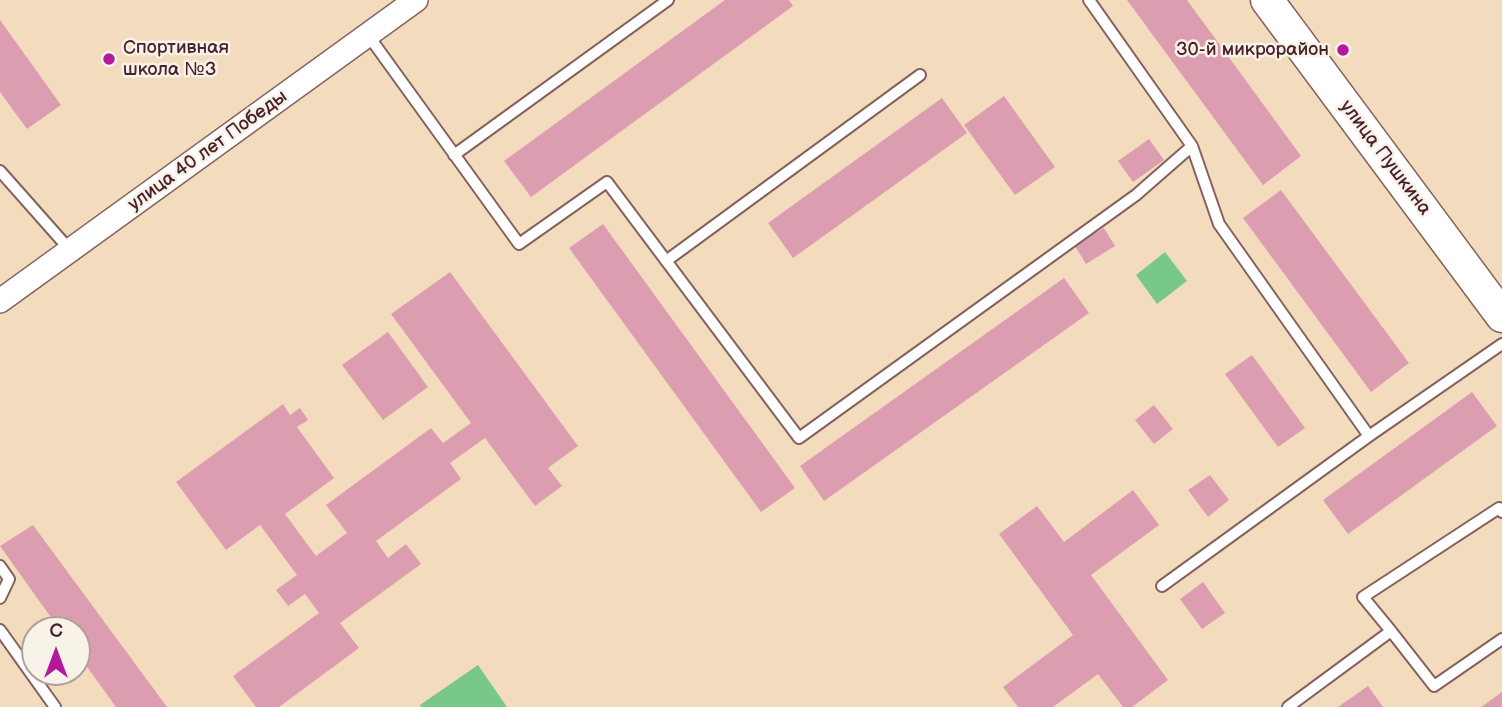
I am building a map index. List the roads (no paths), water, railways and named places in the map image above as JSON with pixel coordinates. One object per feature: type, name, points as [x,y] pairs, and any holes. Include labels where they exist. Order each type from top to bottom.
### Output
[{"type":"street","name":"улица 40 лет Победы","points":[[0,301],[416,0]]},
{"type":"street","name":"улица Пушкина","points":[[1267,0],[1502,316]]},
{"type":"lane","points":[[454,155],[668,0]]},
{"type":"lane","points":[[1089,0],[1192,146],[1219,224],[1369,436]]},
{"type":"lane","points":[[369,35],[519,244],[607,182],[799,438],[1136,195],[1192,146]]},
{"type":"lane","points":[[666,261],[920,75]]},
{"type":"lane","points":[[0,171],[70,250]]},
{"type":"lane","points":[[1162,586],[1369,436],[1502,344]]},
{"type":"lane","points":[[1502,512],[1499,508],[1363,597],[1434,686],[1502,639]]},
{"type":"lane","points":[[0,566],[9,579],[0,598]]},
{"type":"lane","points":[[0,630],[55,707]]},
{"type":"lane","points":[[1289,707],[1391,631]]},
{"type":"place","name":"30-й микрорайон","points":[[1343,50]]},
{"type":"place","name":"Спортивная школа №3","points":[[109,59]]}]
